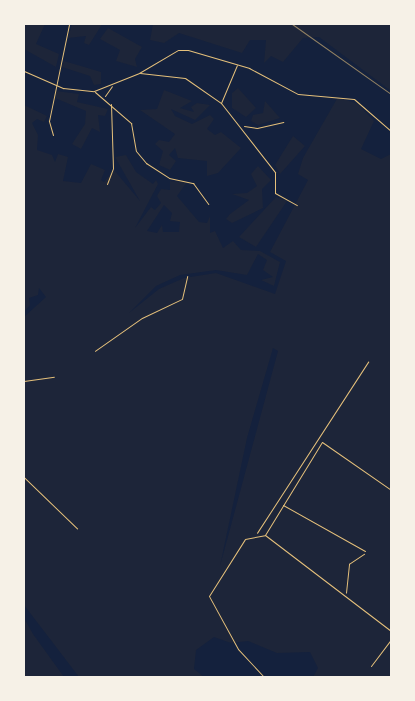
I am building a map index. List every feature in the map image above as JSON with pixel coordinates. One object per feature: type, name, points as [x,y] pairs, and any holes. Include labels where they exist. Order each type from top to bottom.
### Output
[{"type":"street","points":[[53,135],[49,122],[55,85],[69,24]]},
{"type":"street","points":[[94,92],[139,73],[178,50],[237,64],[298,94],[354,99],[391,131]]},
{"type":"street","points":[[221,103],[237,64]]},
{"type":"street","points":[[24,71],[55,85],[94,92],[104,97],[131,123],[136,151],[146,163],[169,178],[193,182],[208,204]]},
{"type":"street","points":[[139,73],[185,78],[221,103],[242,125],[275,172],[275,193],[297,205]]},
{"type":"street","points":[[104,97],[112,86]]},
{"type":"street","points":[[107,184],[113,168],[111,103]]},
{"type":"street","points":[[242,125],[257,128],[282,122]]},
{"type":"street","points":[[265,534],[322,442],[391,490]]},
{"type":"street","points":[[283,504],[365,551]]},
{"type":"street","points":[[264,677],[233,639],[209,596],[245,539],[256,534],[265,534],[346,594],[391,631]]},
{"type":"street","points":[[371,666],[391,639]]},
{"type":"path","points":[[95,351],[142,318],[182,299],[187,276]]},
{"type":"path","points":[[256,534],[368,362]]},
{"type":"path","points":[[24,381],[54,377]]},
{"type":"path","points":[[24,477],[77,528]]},
{"type":"path","points":[[346,594],[349,564],[365,551]]},
{"type":"shaded area","points":[[24,24],[45,24],[36,44],[59,54],[56,67],[24,49]]},
{"type":"shaded area","points":[[72,24],[101,24],[101,26],[89,45],[84,43],[86,36],[68,38]]},
{"type":"shaded area","points":[[153,24],[391,24],[391,91],[319,37],[303,38],[283,62],[271,56],[264,63],[266,40],[250,40],[242,53],[179,33],[164,43],[150,40]]},
{"type":"shaded area","points":[[108,28],[142,47],[135,59],[137,67],[116,61],[120,50],[100,39]]},
{"type":"shaded area","points":[[64,61],[101,72],[101,84],[94,85],[90,76],[62,67]]},
{"type":"shaded area","points":[[238,88],[256,108],[246,117],[232,108],[232,93]]},
{"type":"shaded area","points":[[164,90],[192,101],[180,108],[194,112],[191,107],[197,103],[210,105],[195,120],[171,109],[175,116],[192,124],[210,115],[214,119],[207,129],[215,135],[221,132],[241,148],[218,173],[207,176],[207,161],[178,158],[175,148],[169,155],[176,161],[170,170],[159,165],[163,151],[155,144],[159,140],[169,142],[175,134],[140,110],[157,109]]},
{"type":"shaded area","points":[[56,91],[79,94],[77,102],[108,109],[105,116],[98,115],[100,132],[92,128],[81,149],[72,144],[85,124],[86,111],[55,98]]},
{"type":"shaded area","points":[[338,97],[358,104],[374,121],[361,149],[381,159],[391,154],[391,677],[313,677],[318,668],[310,652],[277,653],[248,641],[231,643],[214,637],[196,650],[194,669],[204,677],[79,677],[24,605],[24,317],[46,297],[39,288],[38,295],[29,298],[30,305],[24,312],[24,105],[47,116],[44,122],[37,119],[32,123],[38,135],[37,150],[52,155],[55,162],[58,154],[68,157],[63,181],[81,183],[91,164],[105,170],[101,180],[104,182],[114,170],[140,201],[115,157],[126,155],[136,172],[153,184],[156,180],[158,184],[135,228],[151,207],[155,210],[161,203],[157,196],[161,189],[170,190],[170,181],[187,182],[177,196],[199,222],[207,223],[210,216],[210,233],[215,231],[223,248],[233,241],[241,250],[260,251],[280,262],[274,286],[261,280],[273,277],[263,270],[267,260],[258,254],[247,275],[216,270],[180,275],[156,286],[129,313],[159,289],[184,278],[216,273],[275,294],[286,261],[270,252],[308,180],[298,174],[303,158]],"holes":[[[164,205],[172,213],[170,221],[180,222],[179,232],[163,232],[162,225],[157,233],[147,231]],[[273,348],[278,351],[220,566],[247,438]]]},
{"type":"shaded area","points":[[265,101],[280,118],[258,125],[251,121],[253,115],[263,113]]},
{"type":"shaded area","points":[[293,136],[305,146],[280,174],[275,165]]},
{"type":"shaded area","points":[[258,166],[271,180],[262,189],[263,208],[232,223],[226,219],[249,200],[232,194],[247,193],[257,186],[251,174]]},
{"type":"shaded area","points":[[276,197],[287,201],[256,247],[239,237]]},
{"type":"shaded area","points":[[24,618],[33,634],[64,677],[24,677]]},
{"type":"railway","points":[[292,24],[391,94]]}]
